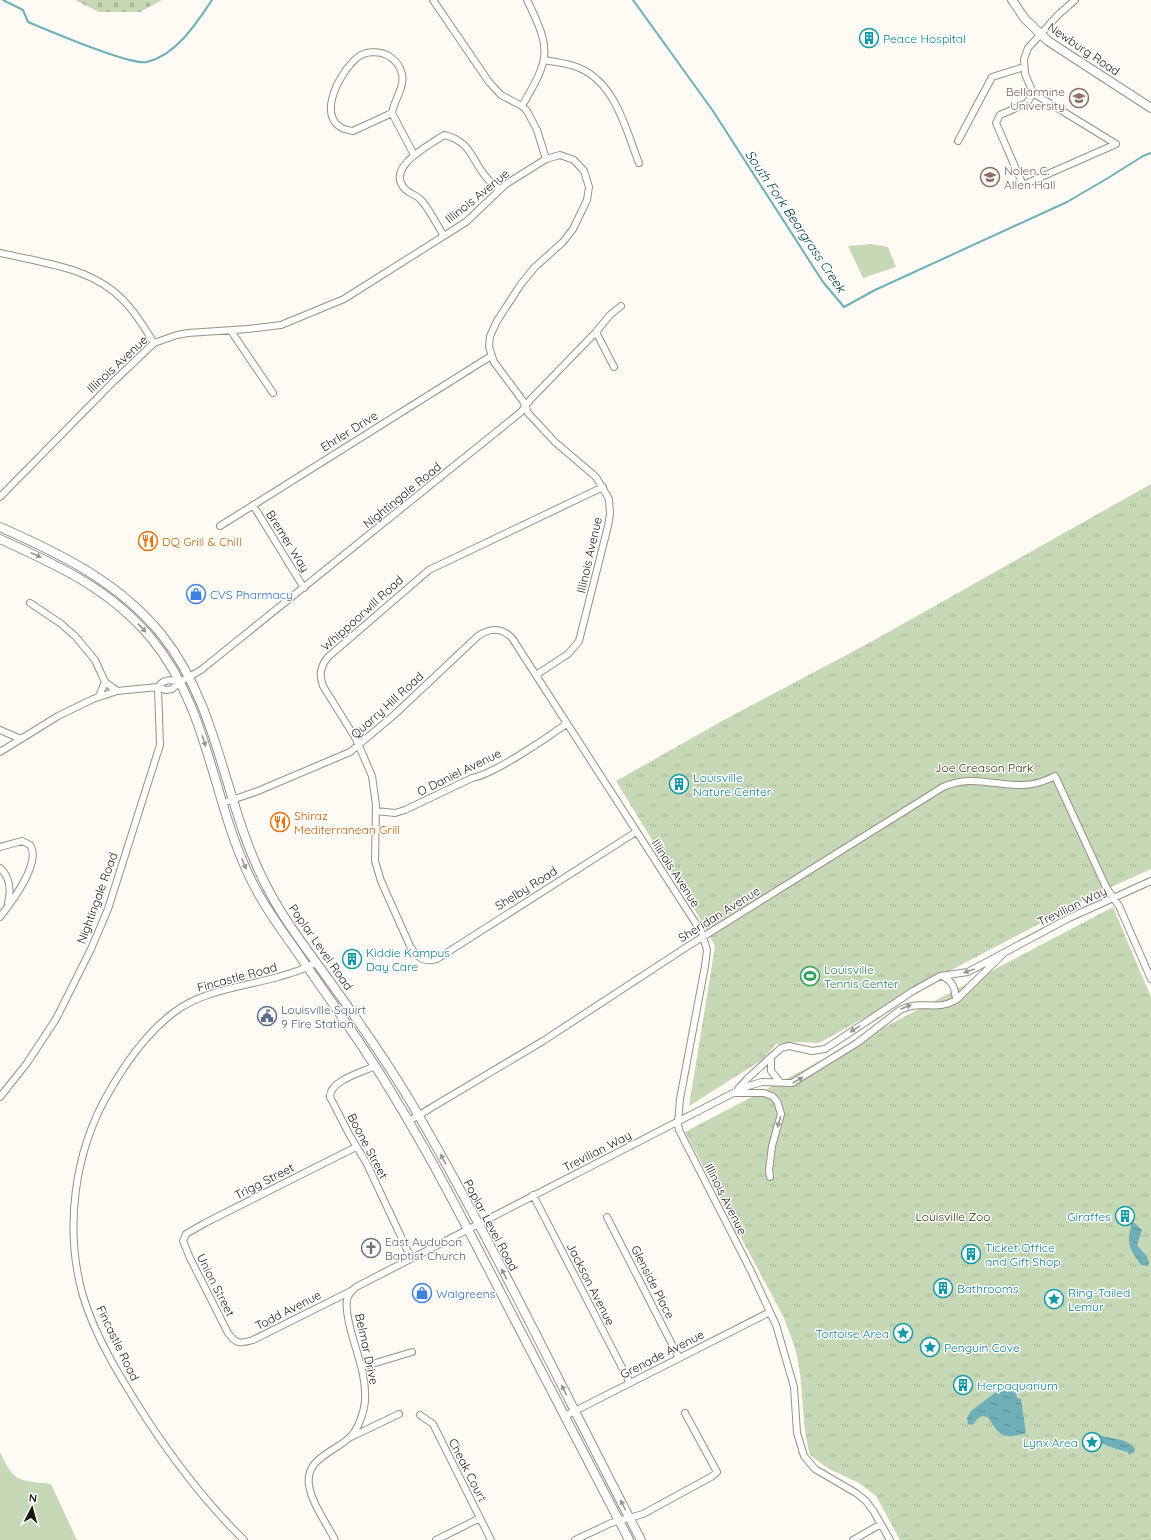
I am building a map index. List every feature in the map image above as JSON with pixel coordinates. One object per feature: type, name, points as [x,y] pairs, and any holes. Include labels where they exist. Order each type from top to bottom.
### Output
[{"type":"main road","name":"Newburg Road","points":[[1012,0],[1024,19],[1040,35],[1151,108]]},
{"type":"main road","name":"Poplar Level Road","points":[[0,527],[64,556],[114,588],[134,605],[162,635],[180,660],[190,677],[204,708],[250,849],[266,886],[279,909],[376,1046],[418,1116],[478,1224],[641,1540]]},
{"type":"main road","name":"Poplar Level Road","points":[[0,539],[66,569],[88,582],[110,598],[151,638],[180,682],[196,716],[240,854],[255,888],[279,927],[375,1066],[409,1122],[468,1229],[629,1540]]},
{"type":"street","points":[[433,0],[489,82],[501,94],[522,106],[531,117],[537,130],[546,159]]},
{"type":"street","points":[[522,106],[537,80],[544,60],[545,52],[543,35],[527,0]]},
{"type":"street","points":[[1033,93],[1027,103],[1000,115],[996,122],[1023,185],[1116,144],[1033,93],[1024,67],[1024,59],[1028,48],[1075,0]]},
{"type":"street","points":[[392,113],[353,131],[347,131],[335,122],[331,115],[331,98],[335,89],[358,57],[364,54],[377,53],[386,55],[398,64],[402,75],[400,91],[392,113],[414,155]]},
{"type":"street","points":[[544,60],[574,66],[592,75],[606,88],[615,103],[638,163]]},
{"type":"street","points":[[958,141],[992,77],[1024,67]]},
{"type":"street","points":[[444,236],[421,199],[406,190],[402,185],[402,166],[414,155],[444,136],[452,137],[461,142],[470,150],[483,173],[498,190]]},
{"type":"street","name":"Illinois Avenue","points":[[0,497],[114,381],[154,343],[177,335],[281,325],[311,313],[359,290],[444,236],[473,216],[498,190],[546,159],[555,156],[565,156],[578,163],[588,180],[589,187],[587,200],[573,229],[563,242],[527,276],[497,321],[489,340],[491,356],[525,406],[528,413],[551,438],[594,474],[609,499],[610,514],[579,641],[568,654],[536,675],[704,937],[706,950],[705,966],[680,1099],[678,1123],[682,1138],[751,1271],[770,1312],[784,1350],[794,1386],[797,1433],[804,1456],[815,1469],[861,1496],[871,1507],[890,1540]]},
{"type":"street","points":[[0,253],[78,272],[97,279],[112,289],[124,301],[154,343]]},
{"type":"street","name":"Nightingale Road","points":[[180,682],[201,670],[521,412],[610,315],[621,306]]},
{"type":"street","points":[[231,330],[274,393]]},
{"type":"street","points":[[596,332],[614,367]]},
{"type":"street","name":"Ehrler Drive","points":[[220,526],[491,356]]},
{"type":"street","name":"Whippoorwill Road","points":[[428,960],[421,958],[413,951],[377,870],[374,850],[376,811],[375,792],[372,776],[356,739],[321,681],[321,667],[328,657],[429,570],[603,487]]},
{"type":"street","name":"Bremer Way","points":[[253,505],[304,588]]},
{"type":"street","points":[[30,603],[60,623],[80,642],[95,660],[105,682],[117,691]]},
{"type":"street","name":"Quarry Hill Road","points":[[223,803],[340,757],[358,746],[394,716],[471,642],[485,631],[497,629],[507,634],[536,675]]},
{"type":"street","points":[[0,752],[63,713],[100,696],[117,691],[158,687],[162,682],[169,680],[180,682]]},
{"type":"street","points":[[100,696],[105,682]]},
{"type":"street","name":"Nightingale Road","points":[[0,1097],[27,1063],[56,1019],[91,949],[108,909],[160,745],[158,687]]},
{"type":"street","name":"O Daniel Avenue","points":[[376,811],[395,812],[405,810],[472,778],[479,777],[506,762],[566,724]]},
{"type":"street","points":[[0,730],[21,739]]},
{"type":"street","name":"Sheridan Avenue","points":[[409,1122],[543,1041],[704,937],[948,785],[968,781],[1026,786],[1039,784],[1055,776],[1106,887],[1114,898]]},
{"type":"street","name":"Shelby Road","points":[[428,960],[437,959],[459,946],[486,927],[636,832]]},
{"type":"street","points":[[0,847],[22,841],[29,844],[34,854],[32,863],[0,917]]},
{"type":"street","points":[[0,868],[8,880],[10,894],[6,908]]},
{"type":"street","name":"Trevilian Way","points":[[735,1094],[748,1078],[776,1052],[789,1046],[812,1051],[826,1049],[913,991],[940,976],[968,972],[1069,918],[1151,881]]},
{"type":"street","points":[[1114,898],[1151,977]]},
{"type":"street","name":"Trevilian Way","points":[[468,1229],[753,1084],[762,1082],[792,1083],[799,1080],[857,1043],[900,1010],[908,1006],[924,1004],[941,1006],[956,1000],[1004,953]]},
{"type":"street","name":"Fincastle Road","points":[[244,1540],[202,1495],[162,1443],[131,1393],[98,1334],[85,1300],[77,1268],[73,1234],[76,1187],[84,1149],[99,1111],[129,1060],[159,1025],[189,1002],[206,995],[307,968],[316,962]]},
{"type":"street","points":[[940,976],[949,980],[955,988],[956,1000]]},
{"type":"street","points":[[772,1057],[771,1071],[780,1082]]},
{"type":"street","name":"Boone Street","points":[[375,1066],[333,1086],[330,1094],[331,1099],[356,1147],[367,1164],[411,1258]]},
{"type":"street","points":[[735,1094],[764,1093],[772,1096],[777,1101],[781,1114],[772,1146],[769,1170],[770,1177]]},
{"type":"street","name":"Trigg Street","points":[[184,1237],[190,1231],[205,1223],[356,1147]]},
{"type":"street","name":"Jackson Avenue","points":[[533,1195],[630,1384]]},
{"type":"street","name":"Glenside Place","points":[[607,1217],[679,1358]]},
{"type":"street","points":[[352,1290],[367,1280],[468,1229]]},
{"type":"street","name":"Union Street","points":[[184,1237],[184,1244],[190,1258],[228,1333],[234,1341]]},
{"type":"street","name":"Todd Avenue","points":[[234,1341],[241,1344],[253,1340],[352,1290]]},
{"type":"street","name":"Belmar Drive","points":[[335,1540],[310,1490],[309,1479],[311,1469],[315,1462],[351,1437],[359,1422],[365,1404],[362,1367],[351,1332],[347,1307],[347,1297],[352,1290]]},
{"type":"street","name":"Grenade Avenue","points":[[565,1416],[770,1312]]},
{"type":"street","points":[[362,1367],[412,1352]]},
{"type":"street","points":[[575,1540],[611,1523],[644,1514],[711,1478],[717,1472],[685,1413]]},
{"type":"street","points":[[351,1437],[399,1414]]},
{"type":"street","name":"Cheak Court","points":[[420,1415],[433,1424],[491,1540]]},
{"type":"street","points":[[436,1540],[480,1518]]},
{"type":"street","points":[[853,1540],[881,1524]]},
{"type":"green space","points":[[75,0],[162,0],[140,12],[99,12]]},
{"type":"green space","points":[[871,244],[888,247],[896,267],[863,278],[848,246]]},
{"type":"green space","name":"Joe Creason Park","points":[[1151,484],[1151,869],[1098,893],[940,976],[819,1043],[798,1042],[776,1044],[762,1060],[689,1106],[715,946],[704,925],[616,781],[722,721],[869,643]]},
{"type":"green space","name":"Louisville Zoo","points":[[1113,907],[1151,997],[1151,1540],[900,1540],[876,1496],[859,1483],[829,1469],[810,1455],[805,1428],[800,1372],[794,1345],[784,1318],[685,1132]]},
{"type":"green space","points":[[0,1452],[9,1470],[18,1478],[31,1482],[51,1484],[77,1540],[0,1540]]},
{"type":"water","points":[[1132,1221],[1142,1230],[1137,1245],[1147,1257],[1149,1262],[1148,1266],[1141,1265],[1129,1244],[1129,1234]]},
{"type":"water","points":[[1006,1388],[1016,1393],[1017,1398],[1021,1399],[1026,1433],[1012,1436],[1003,1435],[995,1428],[988,1417],[982,1416],[977,1419],[973,1425],[968,1424],[967,1418],[971,1411],[1000,1389]]},
{"type":"water","points":[[1097,1434],[1127,1442],[1135,1449],[1134,1452],[1129,1455],[1128,1452],[1096,1441],[1095,1436]]},
{"type":"waterway","name":"South Fork Beargrass Creek","points":[[3,0],[23,10],[28,22],[107,53],[138,62],[147,62],[157,58],[176,46],[192,28],[212,0]]},
{"type":"waterway","name":"South Fork Beargrass Creek","points":[[633,0],[713,111],[823,282],[844,307],[875,290],[1067,202],[1143,156],[1151,153]]},
{"type":"place","name":"Peace Hospital","points":[[869,38]]},
{"type":"place","name":"Bellarmine University","points":[[1079,98]]},
{"type":"place","name":"Nolen C. Allen Hall","points":[[990,177]]},
{"type":"place","name":"DQ Grill & Chill","points":[[148,541]]},
{"type":"place","name":"CVS Pharmacy","points":[[196,594]]},
{"type":"place","name":"Louisville Nature Center","points":[[679,784]]},
{"type":"place","name":"Shiraz Mediterranean Grill","points":[[280,822]]},
{"type":"place","name":"Kiddie Kampus Day Care","points":[[352,959]]},
{"type":"place","name":"Louisville Tennis Center","points":[[810,976]]},
{"type":"place","name":"Louisville Squirt 9 Fire Station","points":[[267,1016]]},
{"type":"place","name":"Giraffes","points":[[1125,1216]]},
{"type":"place","name":"East Audubon Baptist Church","points":[[371,1248]]},
{"type":"place","name":"Ticket Office and Gift Shop","points":[[971,1254]]},
{"type":"place","name":"Bathrooms","points":[[943,1288]]},
{"type":"place","name":"Walgreens","points":[[422,1293]]},
{"type":"place","name":"Ring-Tailed Lemur","points":[[1054,1299]]},
{"type":"place","name":"Tortoise Area","points":[[903,1333]]},
{"type":"place","name":"Penguin Cove","points":[[930,1347]]},
{"type":"place","name":"Herpaquarium","points":[[963,1385]]},
{"type":"place","name":"Lynx Area","points":[[1092,1442]]}]
